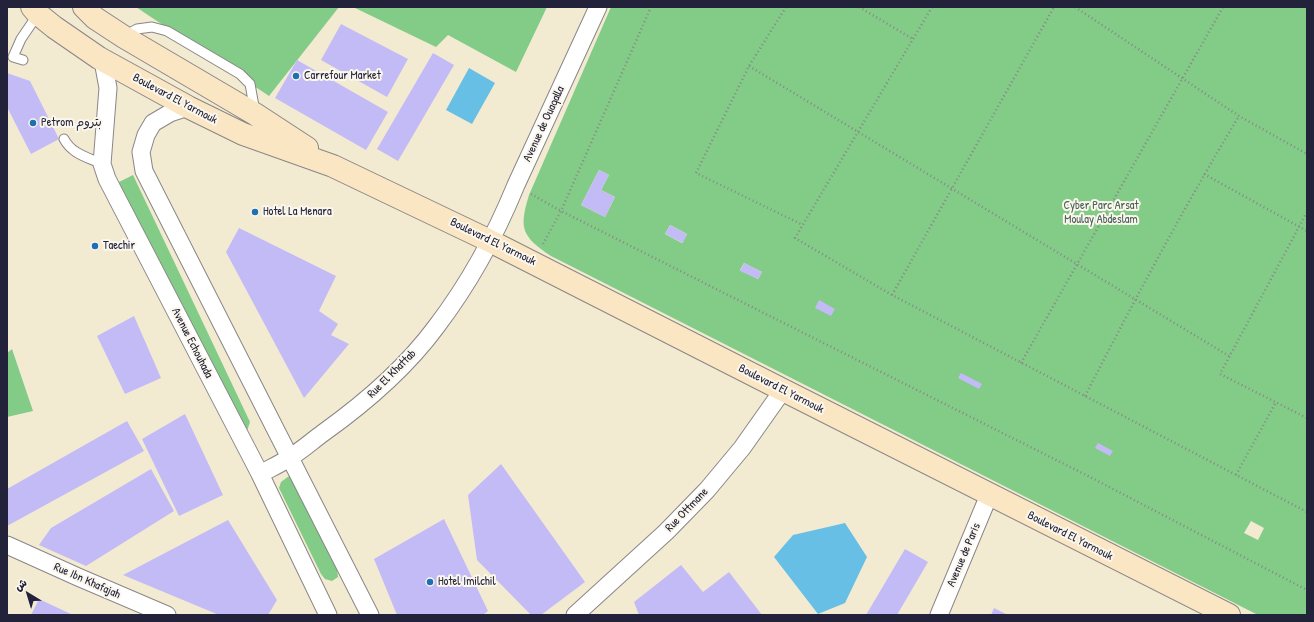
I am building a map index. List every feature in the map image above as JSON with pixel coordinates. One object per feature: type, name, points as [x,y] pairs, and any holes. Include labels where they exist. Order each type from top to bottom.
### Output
[{"type":"main road","name":"Boulevard El Yarmouk","points":[[84,7],[95,18],[124,37],[255,114],[333,166]]},
{"type":"main road","name":"Boulevard El Yarmouk","points":[[35,10],[54,28],[103,61],[188,107],[243,134],[333,166],[490,241],[989,495],[1229,615]]},
{"type":"street","name":"Avenue de Ouaqalla","points":[[490,241],[598,7]]},
{"type":"street","name":"Avenue Echouhada","points":[[103,61],[108,88],[102,164],[107,179],[260,474],[328,615]]},
{"type":"street","points":[[188,107],[170,113],[153,123],[146,135],[141,152],[144,171],[370,615]]},
{"type":"street","name":"Rue El Khattab","points":[[260,474],[290,458],[356,410],[403,366],[435,328],[455,300],[490,241]]},
{"type":"street","name":"Rue Ottmane","points":[[580,613],[666,532],[707,490],[742,448],[783,390]]},
{"type":"street","name":"Avenue de Paris","points":[[938,615],[989,495]]},
{"type":"street","name":"Rue Ibn Khafajah","points":[[7,545],[167,615]]},
{"type":"lane","points":[[23,60],[10,56],[21,39],[35,10]]},
{"type":"lane","points":[[64,139],[68,147],[77,154],[102,164]]},
{"type":"path","points":[[534,263],[561,211],[650,7]]},
{"type":"path","points":[[786,7],[749,66],[696,173],[803,225]]},
{"type":"path","points":[[859,7],[913,39]]},
{"type":"path","points":[[932,7],[795,238],[892,295],[1307,512]]},
{"type":"path","points":[[892,295],[1054,7]]},
{"type":"path","points":[[1075,7],[1239,116],[1307,154]]},
{"type":"path","points":[[1021,362],[1183,80],[1223,7]]},
{"type":"path","points":[[749,66],[1229,356]]},
{"type":"path","points":[[1085,396],[1135,299],[1204,174],[1239,116]]},
{"type":"path","points":[[1204,174],[1307,231]]},
{"type":"path","points":[[516,185],[561,211],[1090,477],[1307,590]]},
{"type":"path","points":[[1307,212],[1220,374],[1307,418]]},
{"type":"path","points":[[1236,475],[1276,402]]},
{"type":"green space","points":[[136,7],[339,7],[269,96]]},
{"type":"green space","points":[[353,7],[547,7],[516,72],[448,35],[436,47]]},
{"type":"green space","name":"Cyber Parc Arsat Moulay Abdeslam","points":[[611,7],[1307,7],[1307,615],[1258,615],[551,256],[528,237],[525,230],[524,216],[529,195]],"holes":[[[599,170],[609,175],[601,190],[615,197],[605,217],[581,205]],[[670,225],[687,234],[682,243],[665,234]],[[744,263],[762,272],[758,279],[740,270]],[[1251,521],[1264,528],[1258,540],[1244,533]]]},
{"type":"green space","points":[[133,175],[250,422],[247,431],[243,434],[235,429],[119,182]]},
{"type":"green space","points":[[12,349],[33,411],[7,417],[7,353]]},
{"type":"green space","points":[[289,476],[337,568],[338,577],[332,581],[325,579],[321,574],[279,488],[281,482]]},
{"type":"water","points":[[469,68],[495,83],[472,124],[446,110]]},
{"type":"water","points":[[845,523],[867,557],[845,603],[818,614],[774,557],[793,535]]},
{"type":"building","points":[[341,24],[408,59],[387,97],[321,60]]},
{"type":"building","points":[[433,53],[454,65],[398,161],[377,149]]},
{"type":"building","points":[[297,60],[388,112],[366,150],[275,98]]},
{"type":"building","name":"Petrom بتروم","points":[[7,73],[30,81],[59,139],[31,154],[7,107]]},
{"type":"building","points":[[599,170],[609,175],[601,190],[615,197],[605,217],[581,205]]},
{"type":"building","points":[[670,225],[687,234],[683,243],[665,234]]},
{"type":"building","points":[[239,228],[336,276],[319,311],[338,324],[331,335],[349,344],[304,398],[226,252]]},
{"type":"building","points":[[744,263],[762,272],[758,279],[740,271]]},
{"type":"building","points":[[819,300],[835,309],[831,316],[815,308]]},
{"type":"building","points":[[134,316],[161,378],[125,394],[97,336]]},
{"type":"building","points":[[961,373],[982,384],[979,389],[958,378]]},
{"type":"building","points":[[185,414],[223,495],[179,516],[142,439]]},
{"type":"building","points":[[127,421],[144,451],[7,526],[7,489]]},
{"type":"building","points":[[1098,443],[1113,451],[1110,456],[1095,448]]},
{"type":"building","points":[[501,464],[585,582],[541,615],[531,615],[477,560],[468,495]]},
{"type":"building","points":[[151,469],[174,511],[86,566],[39,545],[51,528]]},
{"type":"building","points":[[444,519],[488,611],[483,615],[397,615],[374,559]]},
{"type":"building","points":[[228,520],[277,600],[268,615],[219,615],[123,575]]},
{"type":"building","points":[[905,549],[928,562],[897,615],[866,615]]},
{"type":"building","points":[[681,565],[703,592],[729,572],[762,615],[639,615],[634,602]]},
{"type":"building","points":[[39,599],[73,615],[31,615]]},
{"type":"building","points":[[994,608],[1008,615],[991,615]]},
{"type":"place","name":"Carrefour Market","points":[[296,76]]},
{"type":"place","name":"Petrom بتروم","points":[[33,123]]},
{"type":"place","name":"Hotel La Menara","points":[[255,212]]},
{"type":"place","name":"Taechir","points":[[95,246]]},
{"type":"place","name":"Hotel Imilchil","points":[[430,582]]}]
